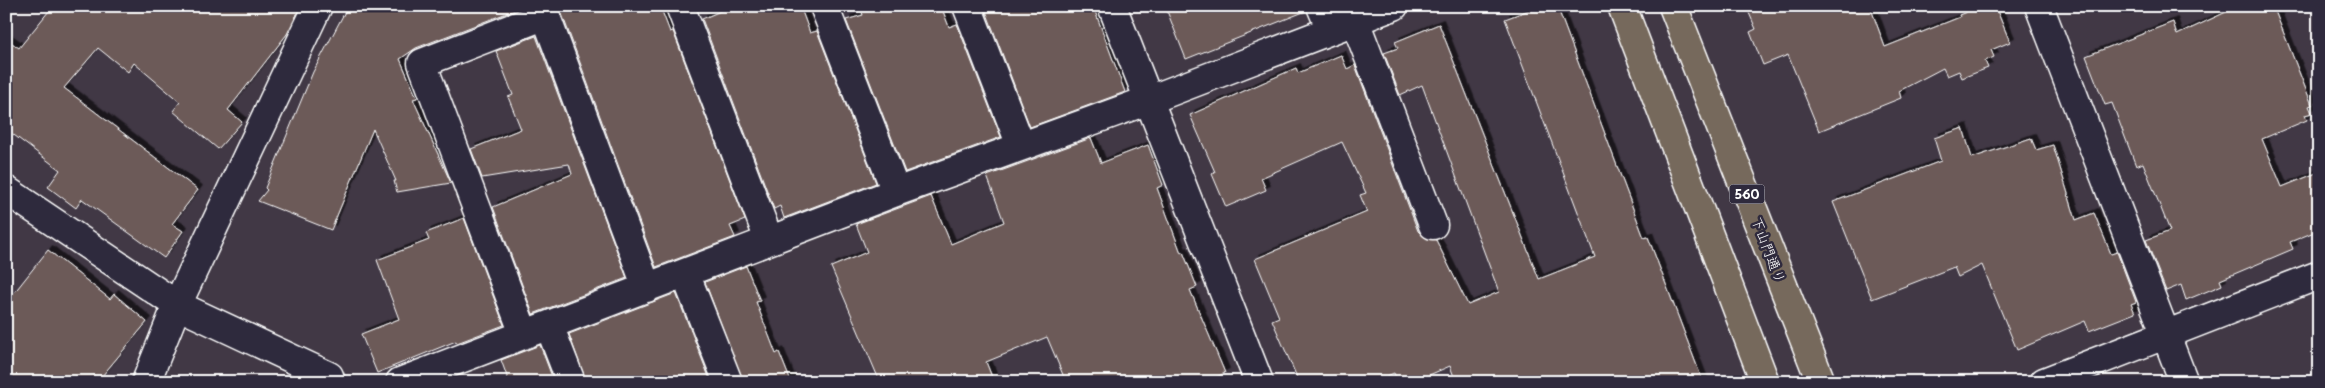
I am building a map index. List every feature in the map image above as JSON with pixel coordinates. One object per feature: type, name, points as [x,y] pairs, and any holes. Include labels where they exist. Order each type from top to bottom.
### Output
[{"type":"main road","points":[[1622,6],[1765,382]]},
{"type":"main road","name":"下山門通り","points":[[1673,6],[1821,382]]},
{"type":"street","points":[[146,382],[177,304],[318,6]]},
{"type":"street","points":[[680,6],[769,240]]},
{"type":"street","points":[[824,6],[896,192]]},
{"type":"street","points":[[967,6],[1021,146]]},
{"type":"street","points":[[1112,6],[1259,382]]},
{"type":"street","points":[[400,382],[896,192],[1149,100],[1336,19],[1394,6]]},
{"type":"street","points":[[2039,6],[2184,382]]},
{"type":"street","points":[[571,382],[536,330],[422,64],[544,11],[647,288]]},
{"type":"street","points":[[1336,19],[1433,225]]},
{"type":"street","points":[[6,190],[177,304],[329,376],[331,382]]},
{"type":"street","points":[[686,273],[728,382]]},
{"type":"street","points":[[2044,382],[2319,275]]},
{"type":"building","points":[[53,6],[301,6],[287,34],[228,110],[242,122],[218,149],[173,111],[180,102],[134,63],[128,72],[98,48],[64,88],[198,190],[172,224],[183,231],[164,258],[82,199],[76,208],[48,187],[60,170],[6,129],[6,39],[19,48]]},
{"type":"building","points":[[348,6],[525,6],[416,48],[400,59],[417,98],[413,99],[451,183],[397,192],[394,181],[396,181],[373,129],[331,230],[258,201],[267,190],[265,188],[313,72]]},
{"type":"building","points":[[559,6],[660,6],[670,32],[673,31],[745,220],[730,226],[735,237],[656,267]]},
{"type":"building","points":[[732,6],[800,6],[810,33],[817,31],[876,183],[784,218],[780,206],[774,209],[702,19]]},
{"type":"building","points":[[860,6],[941,6],[949,27],[957,24],[1001,137],[905,172],[846,20],[863,15]]},
{"type":"building","points":[[996,6],[1093,6],[1125,92],[1030,127],[986,11]]},
{"type":"building","points":[[1165,6],[1306,6],[1306,11],[1186,59]]},
{"type":"building","points":[[1540,6],[1557,6],[1644,238],[1648,237],[1703,382],[1456,382],[1450,366],[1413,382],[1398,382],[1394,373],[1373,382],[1299,382],[1272,320],[1279,317],[1255,259],[1367,212],[1360,195],[1366,193],[1342,142],[1261,178],[1266,190],[1226,207],[1212,174],[1215,172],[1190,115],[1296,68],[1298,73],[1341,55],[1347,69],[1355,65],[1418,231],[1424,237],[1436,240],[1468,305],[1499,292],[1422,85],[1400,95],[1384,53],[1398,48],[1395,42],[1439,24],[1539,279],[1595,257],[1505,19]]},
{"type":"building","points":[[1746,6],[1870,6],[1885,47],[1960,17],[1959,15],[1981,6],[1995,6],[2010,42],[1991,50],[1994,57],[1985,61],[1988,68],[1962,78],[1959,71],[1947,76],[1943,68],[1899,91],[1901,98],[1819,131],[1788,55],[1763,65],[1750,32],[1756,29]]},
{"type":"building","points":[[2239,6],[2273,6],[2312,105],[2309,106],[2312,113],[2305,115],[2307,120],[2262,139],[2282,187],[2319,172],[2319,230],[2290,242],[2293,249],[2220,280],[2222,285],[2186,300],[2181,285],[2166,291],[2146,240],[2170,231],[2143,163],[2136,166],[2112,103],[2105,105],[2086,56],[2173,22],[2177,35]]},
{"type":"building","points":[[536,36],[627,278],[533,314],[493,207],[572,174],[569,164],[482,178],[471,149],[521,129],[508,97],[513,95],[496,51]]},
{"type":"building","points":[[1963,128],[1972,158],[2031,138],[2036,150],[2053,145],[2076,220],[2094,213],[2111,254],[2117,252],[2136,302],[2131,304],[2135,313],[2089,331],[2085,321],[2017,350],[1982,265],[1958,277],[1954,267],[1872,299],[1833,202],[1941,161],[1934,138]]},
{"type":"building","points":[[1091,138],[1101,163],[1148,145],[1163,185],[1157,188],[1181,253],[1183,252],[1197,287],[1190,290],[1225,373],[1206,382],[1066,382],[1047,337],[986,362],[994,382],[880,382],[831,267],[867,252],[856,224],[931,196],[951,244],[1004,222],[987,176]]},
{"type":"building","points":[[464,218],[504,325],[457,343],[456,341],[377,373],[361,334],[399,319],[377,260],[429,240],[426,233]]},
{"type":"building","points":[[48,250],[110,299],[114,294],[147,322],[97,382],[6,382],[6,303]]},
{"type":"building","points":[[746,266],[760,301],[756,302],[776,354],[779,352],[791,382],[743,382],[705,282]]},
{"type":"building","points":[[676,293],[711,382],[586,382],[569,334]]},
{"type":"building","points":[[540,345],[554,382],[509,382],[501,360]]}]
